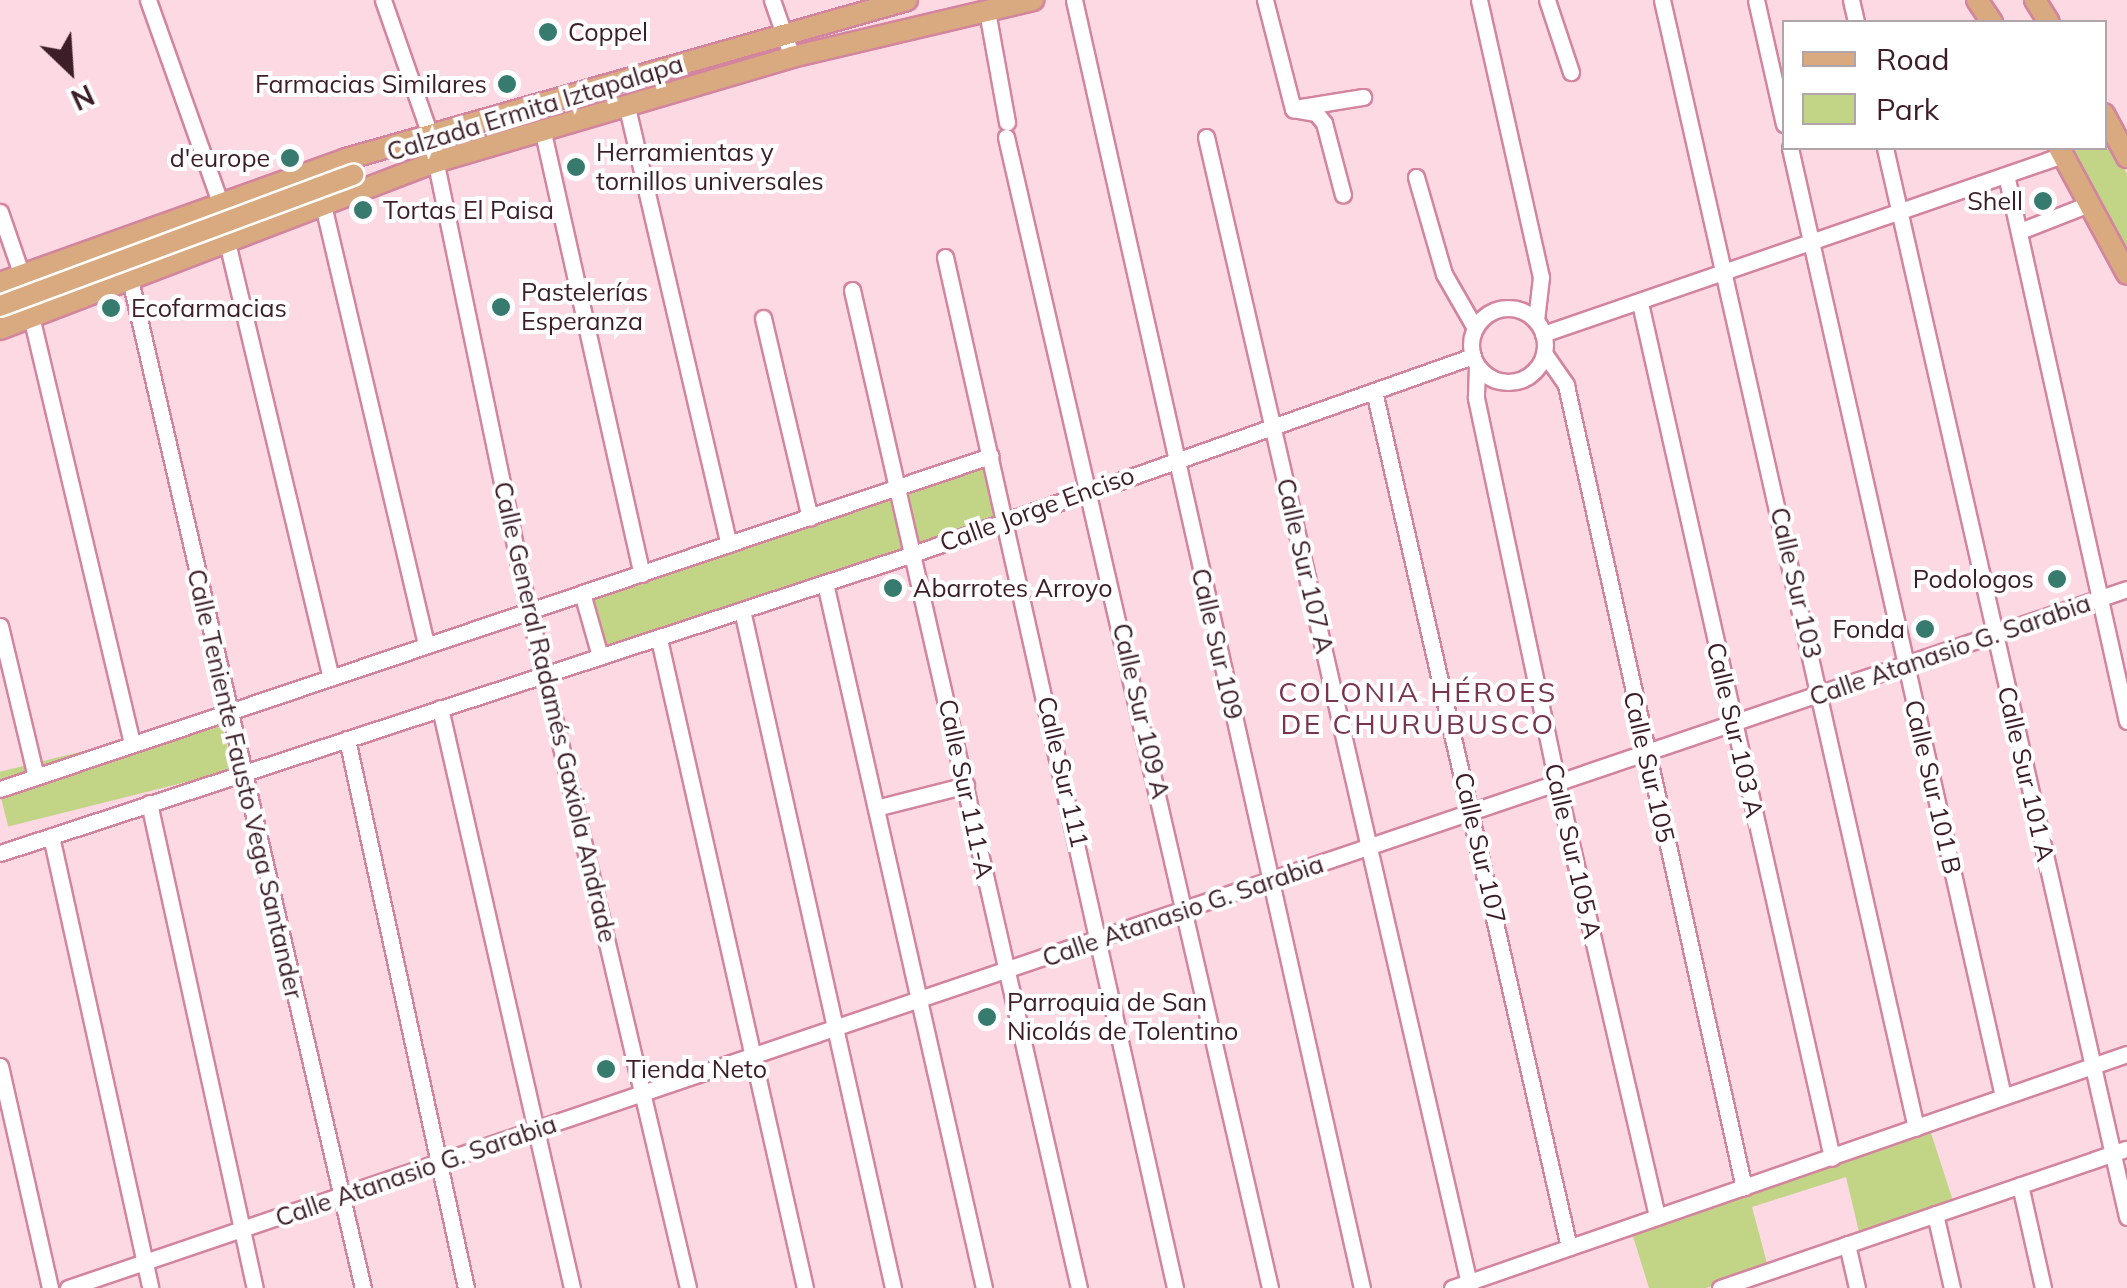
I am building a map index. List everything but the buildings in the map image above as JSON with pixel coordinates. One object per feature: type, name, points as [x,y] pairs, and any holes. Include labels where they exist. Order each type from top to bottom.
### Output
[{"type":"main road","name":"Calzada Ermita Iztapalapa","points":[[0,283],[346,159],[783,31],[907,0]]},
{"type":"main road","name":"Calzada Ermita Iztapalapa","points":[[0,329],[432,163],[792,57],[1033,0]]},
{"type":"main road","points":[[850,14],[856,40]]},
{"type":"main road","points":[[722,49],[730,74]]},
{"type":"main road","points":[[2107,120],[2127,157]]},
{"type":"main road","name":"Calzada Ermita Iztapalapa","points":[[0,304],[353,174],[407,144]]},
{"type":"main road","points":[[2061,151],[2127,274]]},
{"type":"main road","name":"Calzada Ermita Iztapalapa","points":[[0,304],[65,303]]},
{"type":"street","points":[[148,0],[221,205]]},
{"type":"street","name":"Calle General Radamés Gaxiola Andrade","points":[[383,0],[430,135],[432,163],[530,610],[688,1288]]},
{"type":"street","points":[[772,0],[792,57]]},
{"type":"street","name":"Calle Sur 109","points":[[1074,0],[1362,1288]]},
{"type":"street","points":[[1265,0],[1292,109]]},
{"type":"street","points":[[1416,177],[1444,274],[1475,328],[1475,361],[1488,376],[1515,381],[1528,376],[1544,353],[1540,327],[1543,286],[1478,0]]},
{"type":"street","points":[[1547,0],[1571,72]]},
{"type":"street","name":"Calle Sur 103","points":[[1662,0],[1822,695],[1916,1128]]},
{"type":"street","points":[[1756,0],[1782,115]]},
{"type":"street","name":"Calle Sur 109 A","points":[[987,11],[1006,130],[1187,910],[1270,1288]]},
{"type":"street","points":[[1292,109],[1363,97]]},
{"type":"street","points":[[626,103],[729,544]]},
{"type":"street","points":[[1292,109],[1316,112],[1324,123],[1342,196]]},
{"type":"street","points":[[542,128],[642,574]]},
{"type":"street","name":"Calle Sur 107 A","points":[[1206,136],[1470,1285]]},
{"type":"street","name":"Calle Sur 101 B","points":[[1790,150],[2003,1096]]},
{"type":"street","name":"Calle Sur 101 A","points":[[1885,150],[2092,1066],[2120,1152],[2127,1217]]},
{"type":"street","points":[[1540,327],[1640,302],[2007,179],[2061,151]]},
{"type":"street","points":[[2007,179],[2127,721]]},
{"type":"street","points":[[2020,231],[2090,204]]},
{"type":"street","points":[[323,205],[426,645]]},
{"type":"street","points":[[0,212],[22,276]]},
{"type":"street","points":[[227,242],[331,678]]},
{"type":"street","name":"Calle Sur 111","points":[[945,258],[1100,940],[1174,1288]]},
{"type":"street","name":"Calle Teniente Fausto Vega Santander","points":[[130,278],[363,1288]]},
{"type":"street","name":"Calle Sur 111-A","points":[[852,290],[1079,1288]]},
{"type":"street","name":"Calle Sur 103 A","points":[[1640,302],[1832,1158]]},
{"type":"street","points":[[1475,328],[1496,310],[1524,312],[1540,327]]},
{"type":"street","points":[[31,316],[132,744]]},
{"type":"street","points":[[764,318],[810,518]]},
{"type":"street","name":"Calle Sur 105","points":[[1544,353],[1566,385],[1744,1188]]},
{"type":"street","name":"Calle Jorge Enciso","points":[[0,853],[913,554],[1174,459],[1475,361]]},
{"type":"street","name":"Calle Sur 105 A","points":[[1475,361],[1476,398],[1557,783],[1657,1217]]},
{"type":"street","name":"Calle Sur 107","points":[[1374,392],[1570,1247]]},
{"type":"street","points":[[0,788],[990,456]]},
{"type":"street","points":[[824,583],[984,1288]]},
{"type":"street","name":"Calle Atanasio G. Sarabia","points":[[68,1288],[1822,695],[2127,588]]},
{"type":"street","points":[[582,593],[600,656]]},
{"type":"street","points":[[742,610],[894,1288]]},
{"type":"street","points":[[0,626],[36,777]]},
{"type":"street","points":[[658,638],[805,1288]]},
{"type":"street","points":[[440,708],[572,1288]]},
{"type":"street","points":[[347,738],[466,1288]]},
{"type":"street","points":[[876,808],[966,785]]},
{"type":"street","points":[[148,804],[255,1288]]},
{"type":"street","points":[[50,836],[150,1288]]},
{"type":"street","points":[[1452,1288],[1470,1285],[2127,1054]]},
{"type":"street","points":[[0,1066],[50,1288]]},
{"type":"street","points":[[1720,1288],[1764,1281],[1847,1244],[2120,1152]]},
{"type":"street","points":[[2020,1185],[2043,1288]]},
{"type":"street","points":[[1935,1214],[1952,1288]]},
{"type":"street","points":[[1847,1244],[1858,1288]]},
{"type":"green space","points":[[2107,134],[2127,174],[2127,268],[2068,150],[2107,150]]},
{"type":"green space","points":[[986,464],[1000,514],[913,554],[601,650],[587,598]]},
{"type":"green space","points":[[220,717],[233,770],[8,826],[0,794],[0,772]]},
{"type":"green space","points":[[1930,1130],[1954,1204],[1860,1236],[1846,1177],[1752,1207],[1768,1267],[1706,1288],[1649,1288],[1631,1230]]},
{"type":"place","name":"Coppel","points":[[548,32]]},
{"type":"place","name":"Farmacias Similares","points":[[507,84]]},
{"type":"place","name":"d'europe","points":[[290,158]]},
{"type":"place","name":"Herramientas y tornillos universales","points":[[576,167]]},
{"type":"place","name":"Shell","points":[[2043,201]]},
{"type":"place","name":"Tortas El Paisa","points":[[363,210]]},
{"type":"place","name":"Pastelerías Esperanza","points":[[501,307]]},
{"type":"place","name":"Ecofarmacias","points":[[111,308]]},
{"type":"place","name":"Podologos","points":[[2057,579]]},
{"type":"place","name":"Abarrotes Arroyo","points":[[893,588]]},
{"type":"place","name":"Fonda","points":[[1925,629]]},
{"type":"place","name":"Parroquia de San Nicolás de Tolentino","points":[[987,1017]]},
{"type":"place","name":"Tienda Neto","points":[[606,1069]]},
{"type":"district","name":"COLONIA HÉROES DE CHURUBUSCO","points":[[1418,708]]}]
